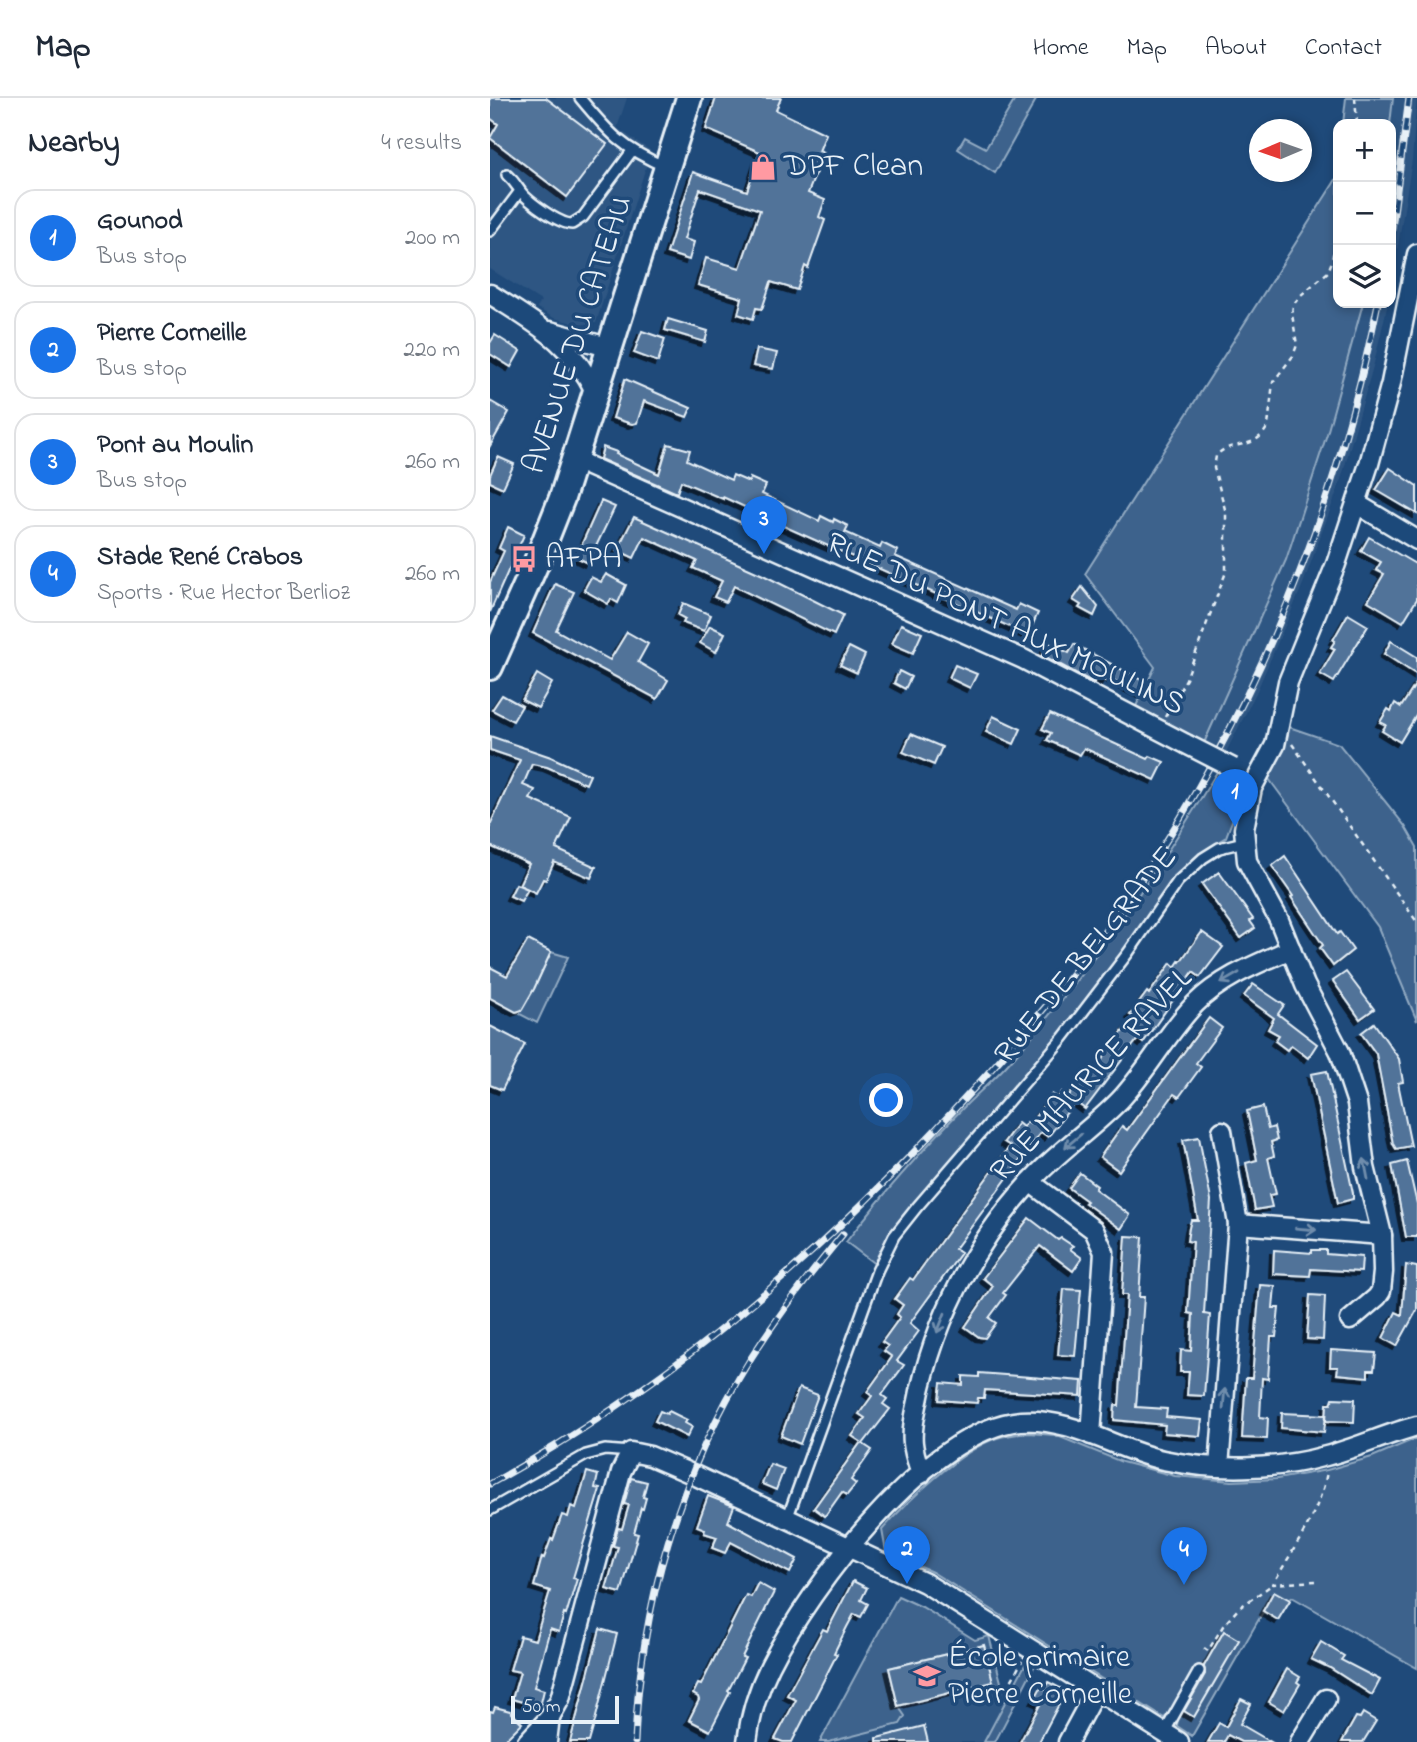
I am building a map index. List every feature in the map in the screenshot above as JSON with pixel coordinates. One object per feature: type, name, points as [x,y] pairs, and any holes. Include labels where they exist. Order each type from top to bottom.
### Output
[{"type":"main road","name":"AVENUE DU CATEAU","points":[[490,667],[546,541],[575,460],[689,98]]},
{"type":"street","points":[[1350,1320],[1372,1304],[1381,1291],[1383,1272],[1382,1235],[1365,1167],[1359,1116],[1350,1076],[1340,1052],[1304,985],[1279,920],[1250,868],[1244,842],[1247,806],[1255,780],[1275,745],[1288,682],[1336,564],[1357,504],[1385,405],[1417,254]]},
{"type":"street","points":[[490,294],[547,330],[588,375],[596,393]]},
{"type":"street","points":[[547,330],[609,353]]},
{"type":"street","points":[[566,348],[582,354],[609,353]]},
{"type":"street","name":"RUE DU PONT AUX MOULINS","points":[[575,460],[1023,659],[1255,780]]},
{"type":"street","points":[[1357,504],[1417,540]]},
{"type":"street","name":"RUE MAURICE RAVEL","points":[[921,1474],[913,1443],[922,1381],[954,1293],[1003,1213],[1060,1151],[1121,1099],[1187,1013],[1204,996],[1238,973],[1291,949]]},
{"type":"street","points":[[1219,1467],[1238,1224],[1222,1131]]},
{"type":"street","points":[[1030,1182],[1094,1230],[1104,1252],[1091,1435]]},
{"type":"street","points":[[1238,1224],[1382,1235]]},
{"type":"street","points":[[747,1742],[753,1709],[772,1661],[803,1611],[850,1548],[872,1520],[921,1474],[966,1440],[986,1429],[1030,1421],[1052,1423],[1162,1460],[1219,1467],[1266,1466],[1314,1459],[1417,1426]]},
{"type":"street","points":[[527,1742],[550,1717],[559,1699],[621,1472],[631,1451],[660,1461],[925,1583],[1172,1737]]},
{"type":"street","points":[[1068,1742],[1096,1690]]},
{"type":"street","points":[[1300,1742],[1326,1699]]},
{"type":"street","points":[[547,1742],[550,1717]]},
{"type":"lane","points":[[580,98],[607,130],[632,151],[667,167]]},
{"type":"lane","points":[[507,176],[517,183],[520,191],[561,222],[576,222],[583,217],[632,151]]},
{"type":"lane","points":[[490,231],[520,191]]},
{"type":"lane","name":"RUE DE BELGRADE","points":[[787,1519],[877,1271],[900,1228],[1063,1038],[1178,881],[1202,858],[1219,848],[1244,842]]},
{"type":"lane","points":[[490,1510],[586,1455],[605,1450],[631,1451]]},
{"type":"lane","points":[[1172,1737],[1199,1671]]},
{"type":"path","points":[[1355,98],[1357,119]]},
{"type":"path","points":[[1163,722],[1186,678],[1226,572],[1226,513],[1214,468],[1216,456],[1225,449],[1255,441],[1265,432],[1273,382],[1293,356],[1297,345],[1293,305],[1328,272],[1335,245]]},
{"type":"path","points":[[1283,739],[1297,749],[1417,922]]},
{"type":"path","points":[[1204,1648],[1208,1651],[1223,1626],[1239,1608],[1273,1584],[1309,1520],[1323,1489],[1327,1467]]},
{"type":"path","points":[[1273,1584],[1316,1581]]},
{"type":"path","points":[[1007,1689],[1029,1647]]},
{"type":"shaded area","points":[[490,98],[627,98],[617,128],[651,151],[596,323],[580,325],[554,318],[537,308],[541,301],[490,269]]},
{"type":"shaded area","points":[[1016,98],[1037,98],[995,173],[958,149],[965,137],[986,148]]},
{"type":"shaded area","points":[[1346,98],[1393,98],[1391,119],[1344,119]]},
{"type":"shaded area","points":[[1393,98],[1417,98],[1412,160],[1396,258],[1396,119],[1391,119]]},
{"type":"shaded area","points":[[1333,184],[1333,308],[1362,308],[1327,434],[1286,560],[1204,743],[1136,706],[1155,667],[1085,574]]},
{"type":"shaded area","points":[[1362,308],[1387,308],[1340,483],[1303,584],[1256,693],[1225,754],[1204,743],[1286,560],[1327,434]]},
{"type":"shaded area","points":[[1289,727],[1339,744],[1405,826],[1417,847],[1417,1021],[1378,927],[1266,775]]},
{"type":"shaded area","points":[[1220,767],[1235,784],[1238,792],[1237,808],[1226,837],[1208,848],[1191,864],[1063,1032],[899,1224],[885,1243],[876,1265],[846,1242],[949,1122],[1008,1064],[1071,988],[1149,880]]},
{"type":"shaded area","points":[[551,952],[568,957],[537,1023],[516,1012],[534,989]]},
{"type":"shaded area","points":[[1029,1433],[1055,1435],[1122,1462],[1175,1476],[1232,1481],[1277,1479],[1327,1470],[1372,1457],[1417,1438],[1417,1668],[1292,1597],[1278,1620],[1263,1612],[1192,1736],[1177,1726],[1178,1718],[1171,1713],[1164,1718],[932,1572],[886,1552],[882,1530],[935,1478],[983,1444],[1001,1437]]},
{"type":"shaded area","name":"École primaire Pierre Corneille","points":[[898,1596],[922,1607],[975,1640],[989,1636],[1002,1686],[1010,1691],[1027,1661],[1035,1665],[995,1742],[820,1742]]},
{"type":"shaded area","points":[[898,1596],[922,1607],[975,1640],[989,1636],[1002,1686],[993,1682],[984,1645],[889,1668],[898,1706],[905,1716],[900,1724],[820,1742]]},
{"type":"shaded area","points":[[1027,1661],[1035,1665],[995,1742],[984,1742]]},
{"type":"building","points":[[490,98],[546,98],[607,144],[567,197],[490,138],[498,124],[490,118]]},
{"type":"building","points":[[716,98],[781,98],[776,110],[826,134],[819,151],[824,153],[808,193],[825,200],[819,217],[825,220],[808,268],[805,266],[797,290],[771,282],[762,309],[756,308],[753,319],[738,314],[742,298],[698,285],[706,258],[740,268],[760,210],[700,189],[684,239],[694,242],[689,260],[667,253],[693,172],[747,191],[760,152],[706,129]]},
{"type":"building","points":[[668,319],[708,331],[705,342],[665,330]]},
{"type":"building","points":[[642,331],[665,339],[658,362],[634,353]]},
{"type":"building","points":[[495,335],[520,351],[511,367],[490,354],[490,343]]},
{"type":"building","points":[[757,349],[777,353],[773,369],[753,366]]},
{"type":"building","points":[[625,379],[691,408],[687,417],[644,401],[637,423],[613,418]]},
{"type":"building","points":[[490,401],[509,412],[490,446]]},
{"type":"building","points":[[668,444],[690,450],[687,460],[731,480],[733,475],[766,485],[762,494],[819,521],[821,516],[833,522],[834,519],[848,526],[845,532],[880,548],[882,543],[898,551],[895,556],[1016,610],[1019,604],[1038,613],[1028,635],[746,510],[747,508],[723,497],[681,481],[677,493],[600,459],[603,447],[659,474]]},
{"type":"building","points":[[498,457],[514,464],[503,488],[490,482],[490,475]]},
{"type":"building","points":[[1390,468],[1417,486],[1417,514],[1376,490]]},
{"type":"building","points":[[601,501],[615,507],[588,563],[576,557]]},
{"type":"building","points":[[634,517],[763,575],[843,615],[834,635],[734,586],[726,602],[714,597],[722,581],[693,568],[697,561],[644,537],[634,558],[617,550]]},
{"type":"building","points":[[508,527],[524,535],[490,612],[490,582],[504,551],[499,548]]},
{"type":"building","points":[[1369,537],[1417,565],[1417,599],[1403,622],[1368,601],[1384,574],[1376,570],[1381,562],[1361,551]]},
{"type":"building","points":[[606,574],[626,585],[618,603],[611,599],[608,604],[584,590],[591,577],[601,582]]},
{"type":"building","points":[[555,584],[574,592],[556,630],[610,660],[627,632],[648,644],[638,662],[668,680],[657,699],[533,633]]},
{"type":"building","points":[[1082,587],[1098,607],[1094,616],[1079,608],[1081,605],[1073,600]]},
{"type":"building","points":[[683,603],[711,615],[704,631],[683,623],[685,619],[678,615]]},
{"type":"building","points":[[1348,614],[1368,626],[1334,682],[1320,674],[1335,649],[1331,647],[1335,641],[1333,640]]},
{"type":"building","points":[[901,624],[922,633],[913,653],[892,644]]},
{"type":"building","points":[[710,626],[725,633],[716,652],[700,643]]},
{"type":"building","points":[[1391,641],[1417,657],[1417,675],[1384,654]]},
{"type":"building","points":[[1048,643],[1069,653],[1074,644],[1147,683],[1141,694],[1107,677],[1105,681],[1097,677],[1094,683],[1042,655]]},
{"type":"building","points":[[849,647],[865,655],[857,673],[840,665]]},
{"type":"building","points":[[955,665],[977,674],[970,688],[949,678]]},
{"type":"building","points":[[899,671],[911,677],[905,689],[894,683]]},
{"type":"building","points":[[537,674],[552,683],[538,708],[522,700]]},
{"type":"building","points":[[1417,682],[1417,714],[1400,742],[1382,731],[1386,725],[1380,722],[1395,703],[1401,707]]},
{"type":"building","points":[[502,695],[522,706],[513,721],[492,710]]},
{"type":"building","points":[[1050,714],[1148,759],[1150,756],[1164,762],[1155,780],[1084,748],[1080,755],[1047,740],[1051,733],[1042,729]]},
{"type":"building","points":[[993,716],[1021,729],[1014,744],[986,732]]},
{"type":"building","points":[[911,734],[942,747],[934,765],[903,752]]},
{"type":"building","points":[[490,736],[551,757],[590,775],[586,784],[547,767],[532,764],[523,785],[535,790],[530,799],[571,817],[556,849],[596,867],[591,878],[554,862],[546,880],[543,879],[536,893],[519,885],[529,864],[490,846],[490,825],[520,760],[490,750]]},
{"type":"building","points":[[1285,856],[1337,934],[1340,932],[1353,950],[1333,966],[1320,948],[1323,945],[1272,866]]},
{"type":"building","points":[[1219,872],[1253,919],[1250,921],[1255,928],[1241,938],[1202,884]]},
{"type":"building","points":[[516,884],[528,889],[521,901],[510,896]]},
{"type":"building","points":[[1202,932],[1223,947],[1200,977],[1193,972],[1143,1043],[1138,1039],[1085,1109],[1069,1097],[1075,1102],[1048,1137],[1041,1132],[955,1249],[961,1253],[910,1323],[919,1331],[897,1361],[904,1365],[882,1395],[887,1399],[883,1404],[890,1409],[863,1444],[872,1450],[851,1480],[856,1484],[847,1495],[842,1492],[825,1516],[814,1508],[861,1442],[852,1436],[865,1418],[859,1414],[872,1396],[867,1392],[892,1357],[884,1351],[888,1346],[882,1342],[900,1317],[897,1314],[903,1305],[895,1299],[910,1278],[913,1280],[1010,1146],[1004,1142],[1018,1123],[1023,1127],[1027,1122],[1030,1124],[1052,1094],[1058,1098],[1062,1092],[1068,1097],[1086,1073],[1090,1076],[1133,1017],[1130,1015],[1147,992],[1149,994],[1171,963],[1175,967],[1180,962]]},
{"type":"building","points":[[528,940],[551,952],[522,1010],[516,1012],[490,998],[490,967],[507,976]]},
{"type":"building","points":[[1346,972],[1374,1009],[1360,1019],[1333,981]]},
{"type":"building","points":[[1253,984],[1284,1005],[1278,1014],[1317,1044],[1308,1058],[1291,1045],[1287,1050],[1275,1041],[1279,1035],[1268,1029],[1274,1018],[1244,996]]},
{"type":"building","points":[[1209,1018],[1222,1028],[1196,1063],[1201,1067],[1179,1097],[1174,1094],[1119,1171],[1100,1157],[1122,1126],[1127,1130]]},
{"type":"building","points":[[1374,1023],[1399,1059],[1403,1082],[1398,1083],[1411,1146],[1396,1149],[1393,1144],[1376,1054],[1361,1033]]},
{"type":"building","points":[[490,1026],[525,1044],[502,1090],[490,1085]]},
{"type":"building","points":[[1327,1071],[1353,1193],[1353,1199],[1338,1203],[1311,1074]]},
{"type":"building","points":[[1263,1107],[1268,1129],[1274,1127],[1277,1140],[1271,1142],[1274,1156],[1268,1158],[1276,1194],[1269,1195],[1272,1207],[1255,1210],[1246,1163],[1257,1160],[1247,1111]]},
{"type":"building","points":[[1199,1137],[1211,1200],[1204,1314],[1210,1315],[1204,1396],[1187,1395],[1189,1372],[1180,1372],[1181,1350],[1191,1351],[1193,1314],[1188,1313],[1193,1242],[1187,1241],[1191,1220],[1198,1220],[1183,1140]]},
{"type":"building","points":[[1407,1161],[1417,1204],[1417,1237],[1406,1237],[1392,1165]]},
{"type":"building","points":[[1080,1173],[1097,1186],[1095,1189],[1130,1215],[1121,1229],[1069,1188]]},
{"type":"building","points":[[1029,1218],[1058,1240],[1061,1238],[1073,1246],[1070,1249],[1082,1258],[1073,1271],[1040,1246],[1003,1293],[1006,1295],[989,1318],[996,1323],[985,1338],[979,1337],[965,1327],[993,1286],[983,1278]]},
{"type":"building","points":[[1126,1236],[1143,1237],[1139,1297],[1144,1297],[1136,1407],[1167,1409],[1166,1417],[1202,1420],[1200,1436],[1164,1433],[1165,1425],[1114,1420],[1115,1405],[1119,1406],[1127,1295],[1122,1295]]},
{"type":"building","points":[[1274,1250],[1312,1253],[1312,1250],[1326,1250],[1326,1254],[1362,1257],[1361,1272],[1311,1269],[1310,1276],[1273,1274]]},
{"type":"building","points":[[1406,1265],[1417,1267],[1417,1310],[1397,1346],[1383,1338],[1396,1312],[1402,1315]]},
{"type":"building","points":[[1260,1285],[1275,1286],[1273,1308],[1279,1308],[1276,1337],[1271,1337],[1268,1379],[1262,1378],[1260,1417],[1268,1418],[1267,1439],[1242,1438],[1246,1378],[1252,1378]]},
{"type":"building","points":[[1064,1289],[1081,1290],[1075,1356],[1058,1355]]},
{"type":"building","points":[[1310,1295],[1325,1296],[1323,1340],[1307,1339]]},
{"type":"building","points":[[1331,1350],[1376,1353],[1374,1370],[1368,1370],[1368,1377],[1337,1374],[1338,1367],[1330,1367]]},
{"type":"building","points":[[979,1373],[1082,1381],[1081,1396],[985,1390],[984,1398],[978,1398],[977,1403],[939,1400],[941,1383],[963,1385],[963,1376],[979,1377]]},
{"type":"building","points":[[799,1388],[818,1395],[800,1444],[781,1436]]},
{"type":"building","points":[[1333,1398],[1355,1399],[1354,1422],[1326,1421],[1327,1404],[1331,1404]]},
{"type":"building","points":[[660,1411],[667,1414],[669,1411],[687,1420],[685,1423],[692,1427],[687,1437],[655,1421]]},
{"type":"building","points":[[1282,1413],[1326,1415],[1324,1432],[1281,1428]]},
{"type":"building","points":[[770,1464],[784,1469],[776,1490],[762,1484]]},
{"type":"building","points":[[587,1472],[598,1475],[595,1488],[600,1489],[573,1578],[577,1579],[566,1615],[564,1614],[559,1632],[550,1629],[534,1687],[544,1690],[540,1707],[512,1699],[520,1672],[510,1670],[520,1636],[535,1640],[550,1591],[534,1586],[542,1557],[544,1558],[551,1539],[553,1540],[562,1515],[568,1517],[571,1506],[576,1508]]},
{"type":"building","points":[[631,1478],[647,1482],[643,1497],[646,1498],[634,1533],[638,1534],[621,1593],[606,1589],[618,1547],[613,1546],[618,1528],[622,1529],[629,1505],[624,1504]]},
{"type":"building","points":[[708,1496],[734,1506],[728,1522],[797,1559],[790,1573],[731,1542],[725,1553],[712,1548],[717,1537],[704,1533],[705,1529],[697,1526]]},
{"type":"building","points":[[853,1581],[867,1588],[861,1600],[868,1604],[861,1617],[854,1614],[834,1653],[837,1654],[792,1742],[775,1739],[796,1700],[787,1695],[823,1629],[827,1631]]},
{"type":"building","points":[[758,1583],[774,1592],[710,1731],[689,1720],[699,1700],[693,1694],[698,1684],[701,1685],[746,1595],[751,1597]]},
{"type":"building","points":[[1274,1591],[1290,1600],[1278,1620],[1263,1611]]},
{"type":"building","points":[[600,1629],[617,1634],[595,1721],[589,1742],[570,1742]]},
{"type":"building","points":[[1224,1631],[1239,1640],[1194,1717],[1184,1711],[1205,1674],[1204,1666]]},
{"type":"building","points":[[1321,1642],[1344,1656],[1341,1660],[1380,1680],[1372,1695],[1311,1659]]},
{"type":"building","points":[[984,1645],[993,1682],[898,1706],[889,1668]]},
{"type":"building","points":[[1287,1669],[1300,1677],[1297,1682],[1300,1684],[1284,1711],[1269,1702]]},
{"type":"building","points":[[1048,1682],[1066,1691],[1039,1742],[1020,1742],[1041,1703],[1034,1700],[1041,1687],[1045,1689]]},
{"type":"building","points":[[1241,1699],[1251,1704],[1240,1724],[1271,1742],[1241,1742],[1228,1735],[1224,1742],[1208,1742],[1219,1723],[1226,1727]]},
{"type":"building","points":[[495,1707],[510,1711],[522,1723],[503,1742],[490,1742],[490,1711],[493,1712]]},
{"type":"building","points":[[1363,1713],[1376,1721],[1363,1742],[1342,1742],[1356,1717],[1360,1718]]},
{"type":"building","points":[[924,1726],[928,1742],[877,1742],[877,1738]]},
{"type":"railway","points":[[1396,198],[1409,98]]},
{"type":"railway","points":[[490,1484],[607,1413],[716,1334],[768,1291],[916,1150],[1034,1020],[1090,951],[1141,880],[1183,814],[1256,675],[1288,603],[1316,529],[1361,379],[1377,308]]},
{"type":"railway","points":[[635,1742],[638,1691],[655,1592],[668,1543],[703,1448],[751,1358],[795,1294],[843,1234]]},
{"type":"place","name":"DPF Clean","points":[[763,167]]},
{"type":"place","name":"Pont au Moulin","points":[[764,554]]},
{"type":"place","name":"AFPA","points":[[524,559]]},
{"type":"place","name":"Gounod","points":[[1235,827]]},
{"type":"place","name":"Pierre Corneille","points":[[907,1584]]},
{"type":"place","name":"Stade René Crabos","points":[[1184,1585]]},
{"type":"place","name":"École primaire Pierre Corneille","points":[[927,1676]]}]
